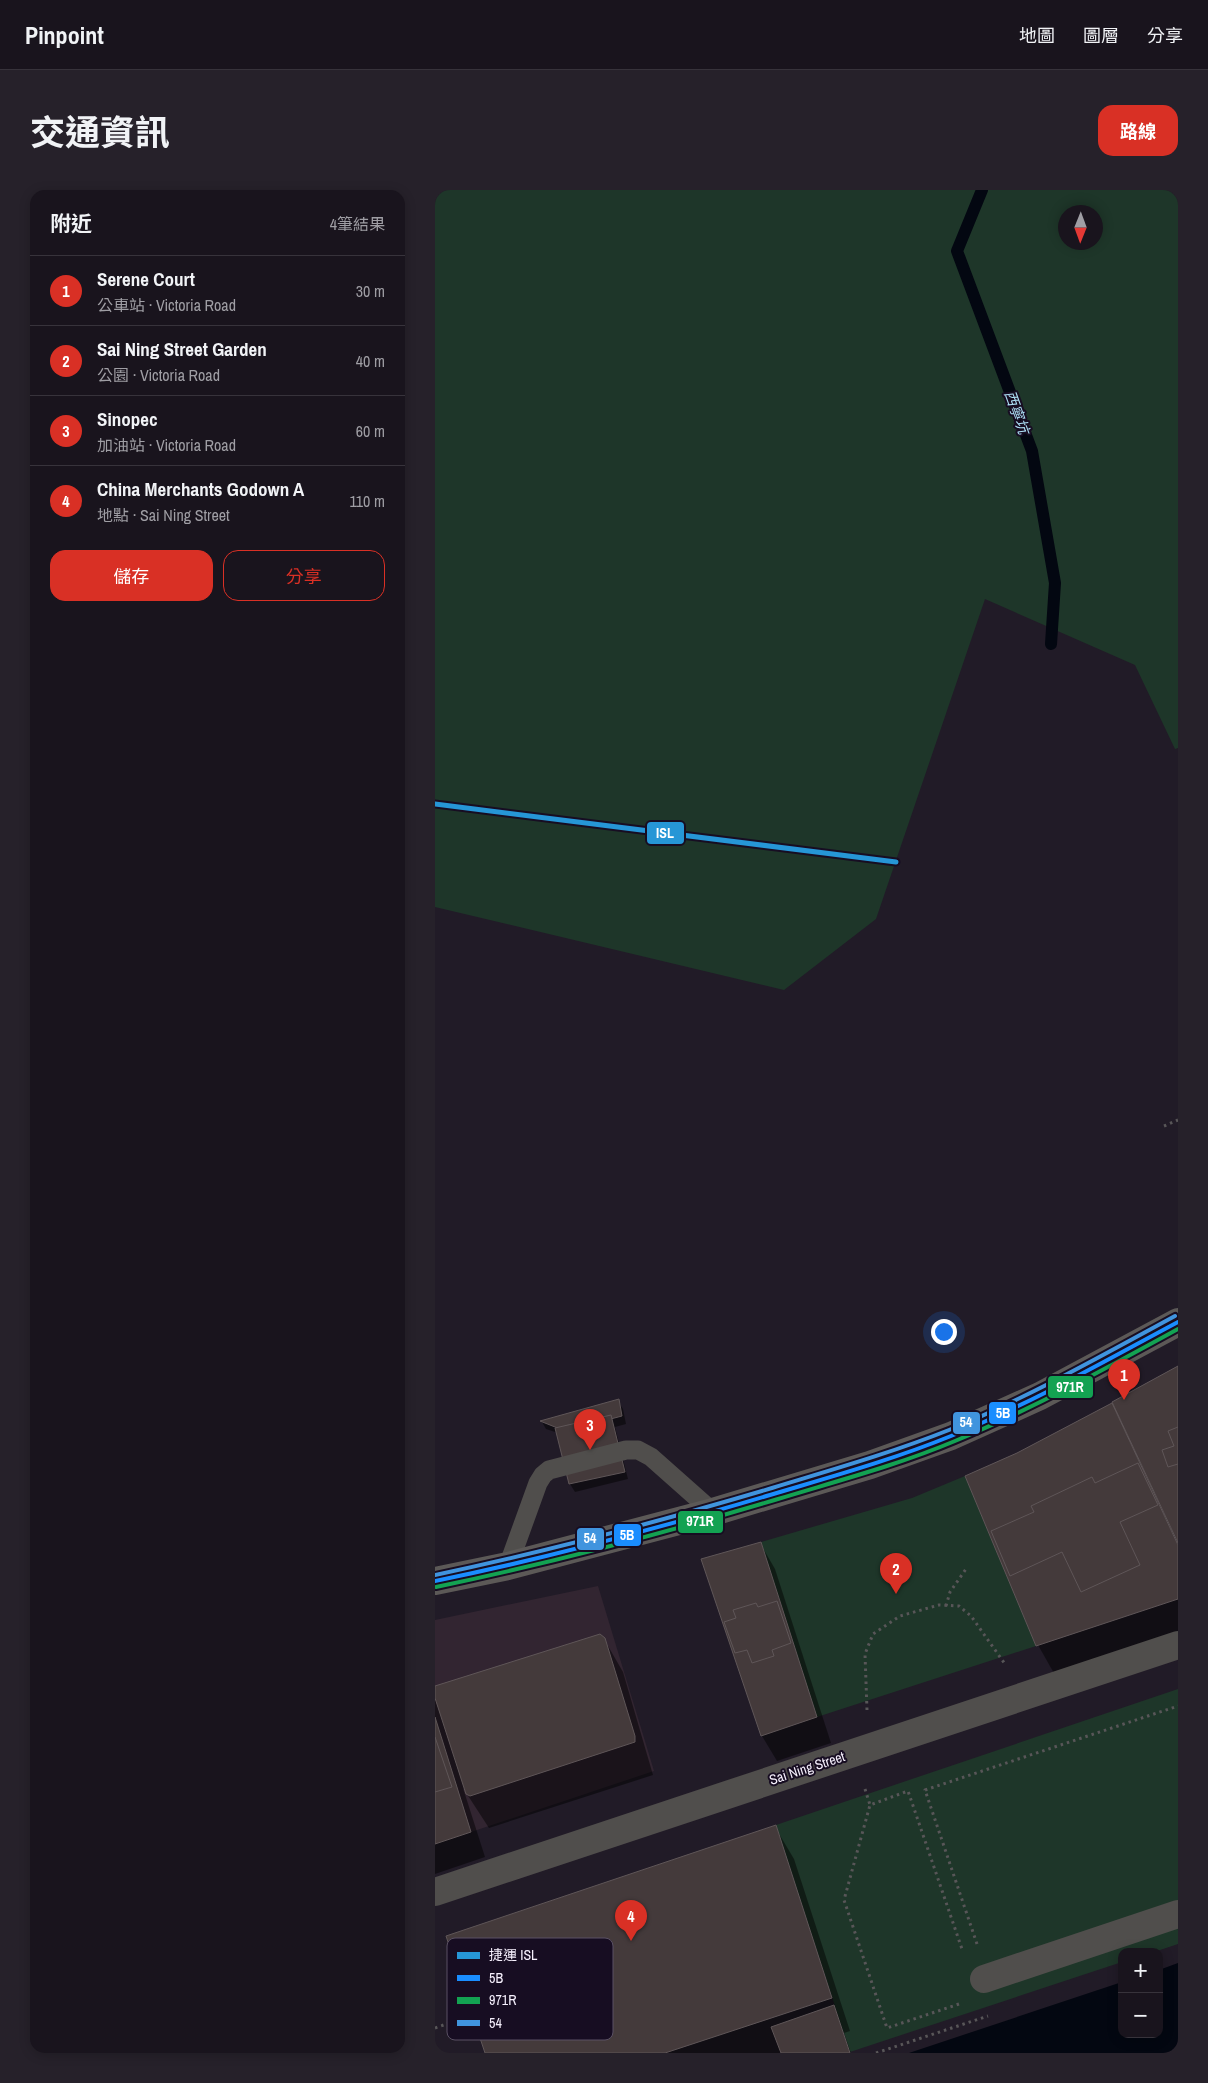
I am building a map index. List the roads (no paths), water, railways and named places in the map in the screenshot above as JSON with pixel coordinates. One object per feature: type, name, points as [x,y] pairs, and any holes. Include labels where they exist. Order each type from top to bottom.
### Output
[{"type":"main road","points":[[435,1580],[508,1566],[713,1512],[869,1465],[951,1436],[1040,1396],[1178,1322]]},
{"type":"street","name":"Sai Ning Street","points":[[435,1892],[1178,1645]]},
{"type":"street","points":[[986,1978],[1178,1914]]},
{"type":"lane","points":[[508,1566],[538,1482],[549,1470],[626,1450],[638,1450],[651,1457],[713,1512]]},
{"type":"waterway","name":"西寧坑","points":[[982,190],[957,251],[1032,451],[1055,583],[1051,644]]},
{"type":"metro line","name":"ISL","points":[[435,804],[896,862]]},
{"type":"place","name":"Serene Court","points":[[1124,1400]]},
{"type":"place","name":"Sinopec","points":[[590,1450]]},
{"type":"place","name":"Sai Ning Street Garden","points":[[896,1594]]},
{"type":"place","name":"China Merchants Godown A","points":[[631,1941]]}]
